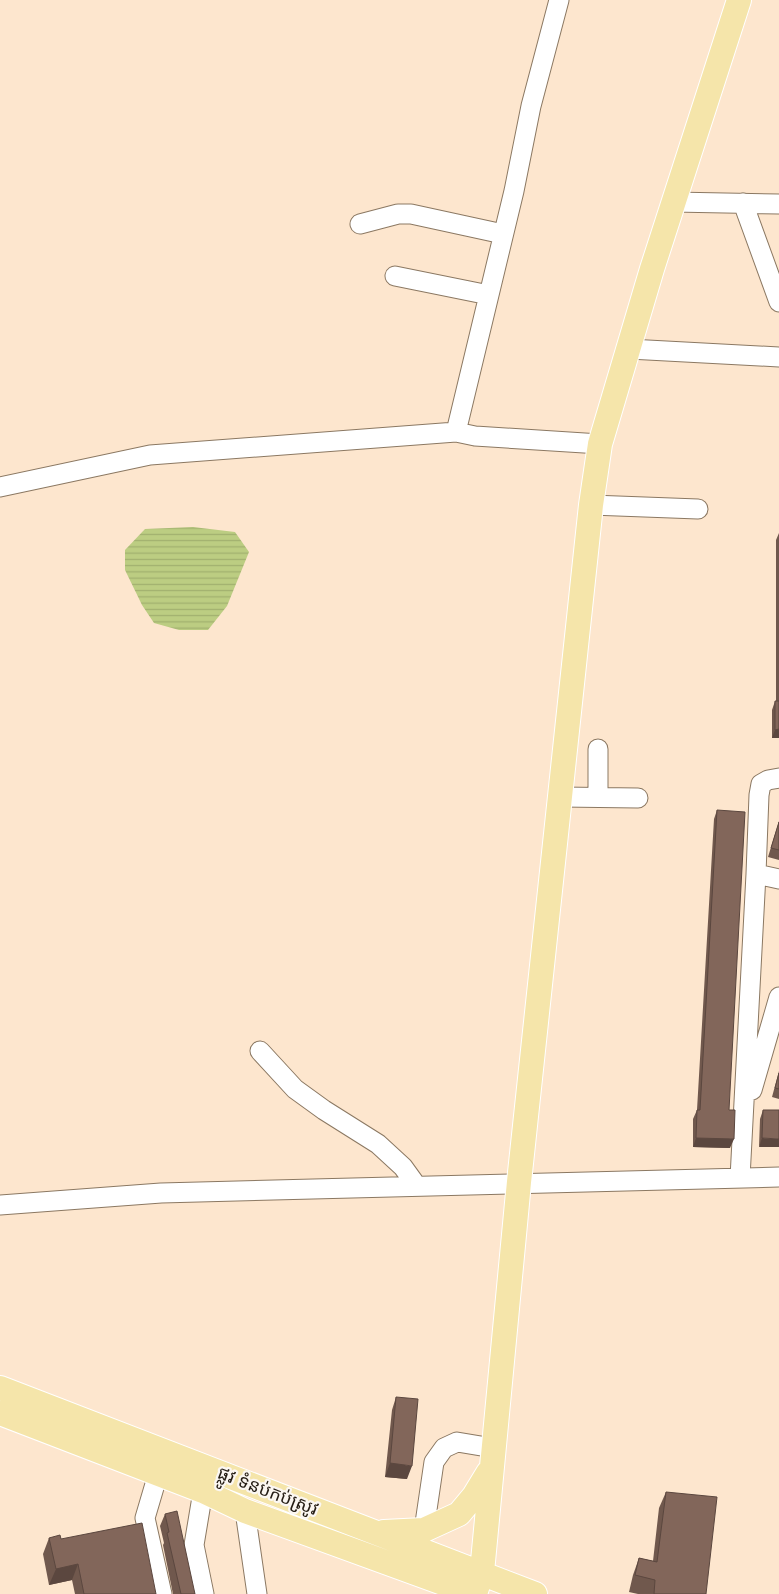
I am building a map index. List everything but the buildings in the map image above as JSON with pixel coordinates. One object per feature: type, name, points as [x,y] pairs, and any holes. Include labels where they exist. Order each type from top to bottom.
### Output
[{"type":"main road","points":[[477,1587],[591,505],[600,444],[673,202],[739,0]]},
{"type":"main road","name":"ផ្លូវ ទំនប់កប់ស្រូវ","points":[[0,1388],[376,1532],[477,1587]]},
{"type":"main road","name":"ផ្លូវ ទំនប់កប់ស្រូវ","points":[[0,1413],[158,1474],[245,1511],[477,1587],[535,1594]]},
{"type":"main road","points":[[376,1532],[424,1530],[458,1514],[474,1496],[492,1457]]},
{"type":"street","points":[[456,432],[514,191],[531,106],[559,0]]},
{"type":"street","points":[[673,202],[779,204]]},
{"type":"street","points":[[743,203],[779,302]]},
{"type":"street","points":[[360,224],[398,214],[411,214],[503,234]]},
{"type":"street","points":[[395,276],[489,296]]},
{"type":"street","points":[[629,350],[779,357]]},
{"type":"street","points":[[0,488],[150,455],[456,432],[475,436],[600,444]]},
{"type":"street","points":[[591,505],[698,509]]},
{"type":"street","points":[[598,749],[598,798]]},
{"type":"street","points":[[740,1178],[756,874],[758,795],[761,784],[768,780],[779,778]]},
{"type":"street","points":[[561,797],[638,798]]},
{"type":"street","points":[[756,874],[779,880]]},
{"type":"street","points":[[743,1120],[779,997]]},
{"type":"street","points":[[260,1051],[295,1089],[378,1144],[403,1167],[416,1185]]},
{"type":"street","points":[[0,1205],[161,1193],[519,1182],[779,1177]]},
{"type":"street","points":[[424,1530],[434,1462],[444,1448],[458,1442],[492,1457]]},
{"type":"street","points":[[158,1474],[145,1518],[162,1594]]},
{"type":"street","points":[[203,1492],[194,1545],[204,1594]]},
{"type":"street","points":[[245,1511],[257,1594]]},
{"type":"shaded area","points":[[193,527],[235,532],[249,552],[227,606],[208,630],[179,630],[154,623],[142,605],[125,570],[125,550],[145,529]]}]
